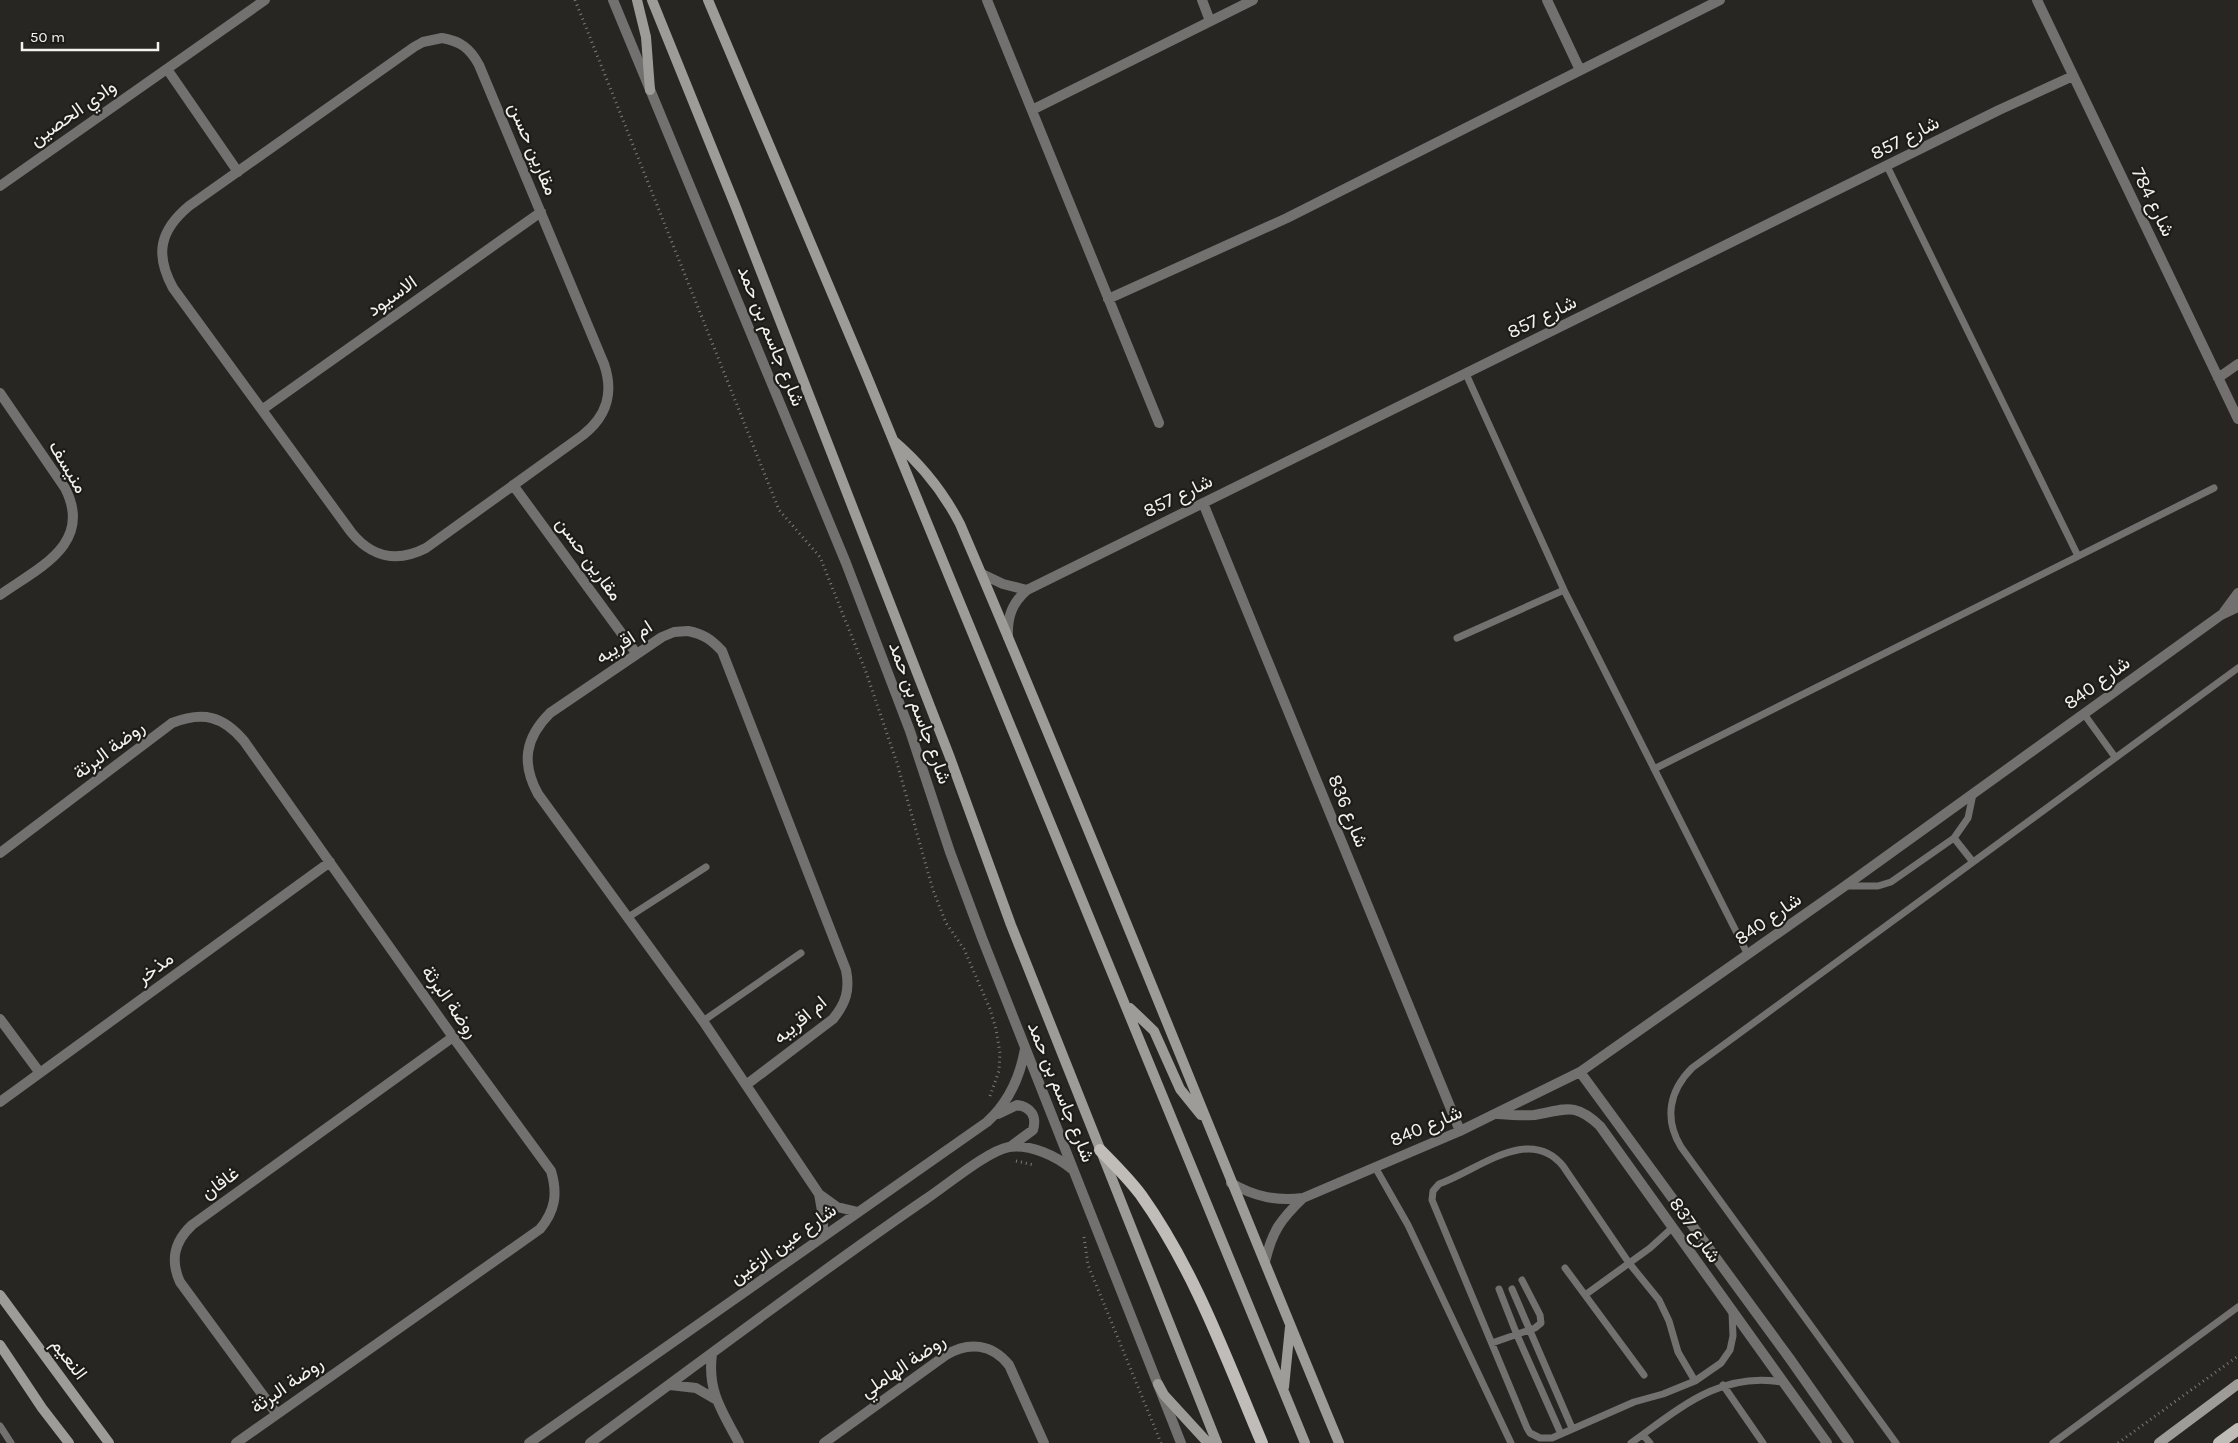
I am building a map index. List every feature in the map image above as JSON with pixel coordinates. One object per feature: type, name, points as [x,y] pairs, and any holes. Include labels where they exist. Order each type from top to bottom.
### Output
[{"type":"main road","points":[[637,0],[646,37],[650,90]]},
{"type":"main road","name":"شارع جاسم بن حمد","points":[[652,0],[735,205],[903,636],[1011,925],[1217,1443]]},
{"type":"main road","points":[[708,0],[893,440],[1126,1003],[1305,1443]]},
{"type":"main road","points":[[893,440],[924,470],[942,493],[960,524],[1170,1027],[1231,1183],[1339,1443]]},
{"type":"main road","points":[[1126,1003],[1154,1031],[1180,1089],[1208,1124]]},
{"type":"main road","points":[[1100,1150],[1140,1194],[1172,1242],[1200,1295],[1262,1443]]},
{"type":"main road","name":"النعيم","points":[[0,1296],[109,1443]]},
{"type":"main road","points":[[1284,1390],[1290,1324]]},
{"type":"main road","points":[[0,1345],[68,1443]]},
{"type":"main road","points":[[1158,1384],[1164,1395],[1208,1443]]},
{"type":"main road","points":[[2159,1443],[2238,1384]]},
{"type":"main road","points":[[2219,1443],[2238,1429]]},
{"type":"street","name":"وادي الحصين","points":[[0,186],[265,0]]},
{"type":"street","name":"شارع جاسم بن حمد","points":[[613,0],[846,563],[910,731],[950,852],[982,938],[1181,1443]]},
{"type":"street","points":[[987,0],[1158,423]]},
{"type":"street","points":[[1202,0],[1210,21]]},
{"type":"street","points":[[1032,110],[1252,0]]},
{"type":"street","points":[[1547,0],[1580,70]]},
{"type":"street","points":[[1108,299],[1287,218],[1720,0]]},
{"type":"street","name":"شارع 784","points":[[2037,0],[2238,419]]},
{"type":"street","name":"مقارين حسن","points":[[442,38],[460,43],[474,56],[541,212],[609,377],[610,390],[605,410],[594,427],[421,551],[403,557],[379,554],[359,541],[173,288],[164,272],[161,253],[165,235],[174,219],[414,47],[432,39],[442,38]]},
{"type":"street","points":[[167,69],[238,172]]},
{"type":"street","name":"شارع 857","points":[[1008,638],[1009,616],[1012,606],[1026,590],[2073,76]]},
{"type":"street","name":"الاسيود","points":[[263,409],[541,212]]},
{"type":"street","points":[[2218,378],[2238,364]]},
{"type":"street","name":"منيسف","points":[[0,393],[65,488],[71,500],[74,514],[73,528],[68,541],[60,552],[0,595]]},
{"type":"street","name":"مقارين حسن","points":[[514,485],[636,653]]},
{"type":"street","name":"شارع 836","points":[[1203,503],[1460,1131]]},
{"type":"street","points":[[982,574],[1003,584],[1026,590]]},
{"type":"street","name":"شارع 840","points":[[2221,615],[2238,593]]},
{"type":"street","name":"شارع 840","points":[[1231,1183],[1248,1192],[1266,1198],[1284,1200],[1303,1198],[1460,1131],[1580,1072],[1845,886],[2221,615],[2238,607]]},
{"type":"street","name":"ام اقريبه","points":[[746,1085],[833,1019],[842,1009],[849,983],[846,970],[722,651],[713,641],[701,634],[688,631],[674,632],[636,653],[550,713],[540,723],[532,736],[528,759],[531,781],[538,794],[703,1021],[819,1194],[837,1207],[858,1212]]},
{"type":"street","name":"روضة البرثة","points":[[0,853],[172,723],[188,717],[204,716],[220,720],[234,729],[550,1171],[554,1183],[555,1196],[553,1208],[540,1229],[276,1413],[236,1443]]},
{"type":"street","name":"مذخر","points":[[0,1102],[330,862]]},
{"type":"street","points":[[0,1019],[40,1073]]},
{"type":"street","name":"غافان","points":[[276,1413],[180,1282],[174,1265],[176,1247],[192,1225],[453,1037]]},
{"type":"street","name":"شارع عين الزغين","points":[[529,1443],[993,1116],[1015,1084],[1025,1048]]},
{"type":"street","name":"شارع 837","points":[[1580,1072],[1790,1359],[1849,1443]]},
{"type":"street","points":[[590,1443],[898,1219],[986,1158],[1010,1147],[1033,1130],[1034,1116],[1024,1106],[1017,1106],[993,1116]]},
{"type":"street","name":"شارع 837","points":[[1497,1114],[1532,1115],[1567,1108],[1582,1111],[1590,1116],[1600,1126],[1827,1443]]},
{"type":"street","points":[[1010,1147],[1036,1150],[1050,1154],[1074,1171]]},
{"type":"street","name":"ام اقريبه","points":[[819,1194],[823,1216],[823,1237]]},
{"type":"street","name":"شارع 840","points":[[1265,1262],[1270,1240],[1277,1227],[1284,1216],[1303,1198]]},
{"type":"street","name":"روضة الهاملي","points":[[824,1443],[956,1349],[980,1346],[1002,1356],[1009,1365],[1044,1443]]},
{"type":"street","points":[[712,1354],[710,1376],[715,1399],[738,1443]]},
{"type":"street","points":[[670,1385],[696,1388],[715,1399]]},
{"type":"lane","points":[[1888,166],[2078,556]]},
{"type":"lane","points":[[1466,374],[1564,590],[1748,955]]},
{"type":"lane","points":[[1654,768],[2214,488]]},
{"type":"lane","points":[[1457,638],[1564,590]]},
{"type":"lane","points":[[1896,1443],[1681,1147],[1671,1124],[1671,1106],[1676,1088],[1692,1068],[2238,668]]},
{"type":"lane","points":[[2084,714],[2115,757]]},
{"type":"lane","points":[[1845,886],[1878,886],[1891,882],[1954,838],[1968,818],[1973,794]]},
{"type":"lane","points":[[1954,838],[1973,862]]},
{"type":"lane","points":[[628,918],[706,867]]},
{"type":"lane","points":[[703,1021],[801,953]]},
{"type":"lane","points":[[1695,1381],[1678,1352],[1669,1321],[1659,1300],[1629,1263],[1557,1159],[1542,1150],[1534,1148],[1517,1149],[1439,1184],[1433,1190],[1432,1200],[1530,1433],[1546,1439],[1634,1402],[1662,1394],[1695,1381],[1721,1363],[1730,1350],[1733,1336],[1732,1312]]},
{"type":"lane","points":[[1375,1167],[1408,1225],[1510,1443]]},
{"type":"lane","points":[[1585,1295],[1650,1248],[1672,1228]]},
{"type":"lane","points":[[1565,1268],[1644,1375]]},
{"type":"lane","points":[[1492,1343],[1539,1326],[1541,1319],[1522,1280]]},
{"type":"lane","points":[[1499,1289],[1516,1335],[1561,1434]]},
{"type":"lane","points":[[1512,1289],[1572,1428]]},
{"type":"lane","points":[[2053,1443],[2238,1308]]},
{"type":"lane","points":[[1631,1443],[1688,1404],[1723,1385],[1762,1378],[1782,1382]]},
{"type":"lane","points":[[1723,1385],[1763,1443]]},
{"type":"lane","points":[[0,1426],[11,1443]]},
{"type":"lane","points":[[1643,1435],[1650,1443]]},
{"type":"path","points":[[575,0],[779,510],[820,556],[866,672],[897,762],[933,890],[946,923],[964,949],[996,1029],[1000,1053],[999,1071],[988,1106],[993,1116]]},
{"type":"path","points":[[1010,1147],[1016,1161],[1040,1167]]},
{"type":"path","points":[[1084,1232],[1084,1250],[1088,1265],[1161,1443]]},
{"type":"path","points":[[2118,1443],[2238,1356]]}]
